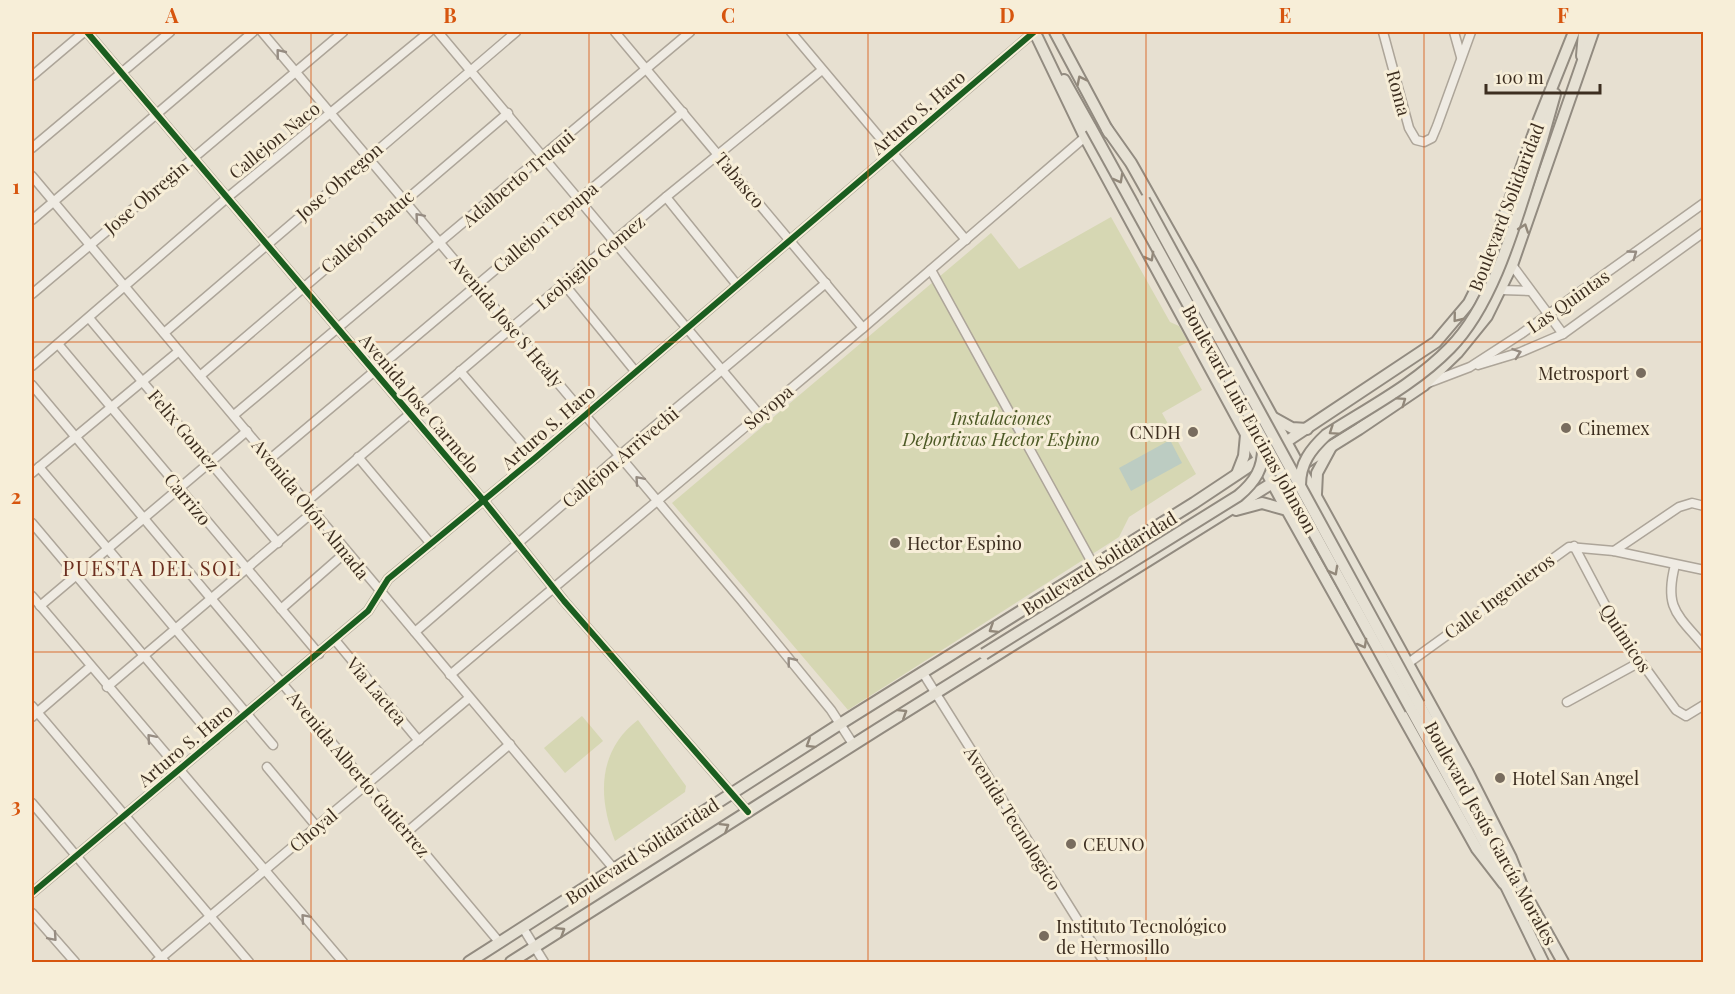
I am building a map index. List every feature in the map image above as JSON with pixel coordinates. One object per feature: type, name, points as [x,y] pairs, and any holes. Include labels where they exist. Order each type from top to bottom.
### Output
[{"type":"main road","points":[[1055,32],[1107,129],[1136,172],[1272,416],[1489,813],[1526,896]]},
{"type":"main road","name":"Boulevard Solidaridad","points":[[469,963],[840,724],[1287,443],[1436,342],[1469,303],[1484,275],[1536,127],[1574,32]]},
{"type":"main road","points":[[1582,62],[1584,32]]},
{"type":"main road","name":"Boulevard Solidaridad","points":[[511,963],[853,744],[1383,414],[1424,385],[1475,332],[1502,290],[1593,32]]},
{"type":"main road","points":[[1035,34],[1287,510],[1477,849],[1504,884]]},
{"type":"main road","points":[[1323,550],[1300,493],[1300,476],[1306,458],[1326,435],[1422,373],[1452,346],[1467,327],[1497,270],[1552,110],[1558,76]]},
{"type":"main road","name":"Boulevard Luis Encinas Johnson","points":[[1107,129],[1415,706]]},
{"type":"main road","name":"Boulevard Luis Encinas Johnson","points":[[1088,132],[1323,550],[1415,706]]},
{"type":"main road","points":[[963,677],[973,662],[984,654],[1251,486],[1263,460],[1263,445],[1241,378]]},
{"type":"main road","points":[[1366,390],[1372,404],[1383,414]]},
{"type":"main road","points":[[1272,416],[1292,428],[1307,429]]},
{"type":"main road","points":[[1238,474],[1246,448],[1245,432]]},
{"type":"main road","points":[[1316,497],[1317,472],[1332,444]]},
{"type":"main road","points":[[1219,516],[1262,503],[1281,506],[1287,510]]},
{"type":"main road","name":"Boulevard Jesús García Morales","points":[[1415,706],[1543,963]]},
{"type":"main road","name":"Boulevard Jesús García Morales","points":[[1415,706],[1563,963]]},
{"type":"street","name":"Avenida Jose Carmelo","points":[[86,32],[194,156],[553,586],[748,812]]},
{"type":"street","points":[[32,76],[86,32]]},
{"type":"street","points":[[32,148],[170,32]]},
{"type":"street","points":[[32,220],[253,32]]},
{"type":"street","name":"Avenida Jose S Healy","points":[[262,32],[761,625],[840,724],[853,744]]},
{"type":"street","name":"Jose Obregin","points":[[32,294],[343,32]]},
{"type":"street","name":"Callejon Naco","points":[[32,366],[228,197],[429,32]]},
{"type":"street","points":[[438,32],[724,369],[759,414]]},
{"type":"street","name":"Jose Obregon","points":[[164,333],[266,243],[516,32]]},
{"type":"street","name":"Tabasco","points":[[615,32],[863,328]]},
{"type":"street","name":"Adalberto Truqui","points":[[234,415],[690,32]]},
{"type":"street","points":[[791,32],[966,240]]},
{"type":"street","name":"Roma","points":[[1383,32],[1409,128],[1416,140],[1428,141],[1437,126],[1462,58]]},
{"type":"street","points":[[1454,32],[1462,58]]},
{"type":"street","points":[[1462,58],[1471,32]]},
{"type":"street","name":"Arturo S. Haro","points":[[32,893],[335,640],[375,604],[379,592],[388,579],[484,501],[687,326],[1035,34]]},
{"type":"street","name":"Leobigilo Gomez","points":[[306,502],[666,197],[822,70]]},
{"type":"street","name":"Callejon Tepupa","points":[[270,459],[683,112]]},
{"type":"street","name":"Callejon Batuc","points":[[200,376],[302,286],[508,113]]},
{"type":"street","name":"Soyopa","points":[[450,675],[553,586],[863,328],[1088,132]]},
{"type":"street","name":"Avenida Otón Almada","points":[[32,176],[234,415],[379,592],[614,869]]},
{"type":"street","points":[[666,197],[737,285]]},
{"type":"street","name":"Las Quintas","points":[[1470,367],[1549,314],[1704,203]]},
{"type":"street","name":"Las Quintas","points":[[1424,385],[1470,367],[1521,352],[1563,334],[1704,232]]},
{"type":"street","points":[[1512,265],[1563,334]]},
{"type":"street","points":[[931,270],[1094,566]]},
{"type":"street","name":"Callejon Arrivechi","points":[[415,632],[619,456],[826,283]]},
{"type":"street","points":[[564,284],[635,371]]},
{"type":"street","points":[[1502,290],[1530,291]]},
{"type":"street","name":"Felix Gomez","points":[[89,318],[278,543]]},
{"type":"street","name":"Carrizo","points":[[58,344],[319,654]]},
{"type":"street","points":[[179,351],[35,470],[108,549],[273,745]]},
{"type":"street","points":[[460,371],[535,458]]},
{"type":"street","name":"Avenida Alberto Gutierrez","points":[[32,385],[500,943]]},
{"type":"street","points":[[40,606],[247,431]]},
{"type":"street","points":[[358,458],[431,544]]},
{"type":"street","points":[[1614,551],[1679,507],[1692,503],[1704,506]]},
{"type":"street","points":[[107,687],[313,512]]},
{"type":"street","points":[[32,524],[215,740]]},
{"type":"street","name":"Calle Ingenieros","points":[[1407,664],[1554,556],[1574,546],[1614,551],[1704,570]]},
{"type":"street","name":"Químicos","points":[[1574,546],[1608,613],[1640,662],[1680,714],[1686,716],[1692,714],[1704,705]]},
{"type":"street","points":[[281,609],[346,552]]},
{"type":"street","points":[[1675,565],[1670,600],[1704,646]]},
{"type":"street","points":[[32,596],[343,963]]},
{"type":"street","points":[[1690,629],[1704,631]]},
{"type":"street","name":"Via Lactea","points":[[335,640],[418,741]]},
{"type":"street","points":[[1567,702],[1640,662]]},
{"type":"street","points":[[90,667],[33,712],[125,815],[249,963]]},
{"type":"street","name":"Avenida Tecnologico","points":[[922,673],[1104,963]]},
{"type":"street","name":"Choyal","points":[[161,961],[469,698]]},
{"type":"street","points":[[407,832],[510,744]]},
{"type":"street","points":[[267,768],[317,827]]},
{"type":"street","points":[[32,803],[161,961]]},
{"type":"street","points":[[32,913],[75,963]]},
{"type":"street","points":[[523,928],[544,963]]},
{"type":"green space","name":"Instalaciones Deportivas Hector Espino","points":[[1111,217],[1170,322],[1179,326],[1188,342],[1178,347],[1202,390],[1162,413],[1196,474],[1129,517],[1119,537],[848,710],[672,503],[991,233],[1019,269]]},
{"type":"green space","points":[[582,716],[603,741],[565,773],[544,748]]},
{"type":"green space","points":[[638,720],[686,786],[685,792],[615,841],[606,808],[605,776],[608,761],[615,746]]},
{"type":"shaded area","points":[[1170,440],[1182,463],[1131,491],[1119,468]]},
{"type":"cycle path","points":[[87,32],[484,501],[564,601],[748,812]]},
{"type":"cycle path","points":[[32,893],[368,611],[388,579],[535,458],[1034,32]]},
{"type":"place","name":"Metrosport","points":[[1641,373]]},
{"type":"place","name":"Cinemex","points":[[1566,428]]},
{"type":"place","name":"CNDH","points":[[1193,432]]},
{"type":"place","name":"Hector Espino","points":[[895,543]]},
{"type":"place","name":"Hotel San Angel","points":[[1500,778]]},
{"type":"place","name":"CEUNO","points":[[1071,844]]},
{"type":"place","name":"Instituto Tecnológico de Hermosillo","points":[[1044,936]]},
{"type":"district","name":"PUESTA DEL SOL","points":[[152,567]]}]
